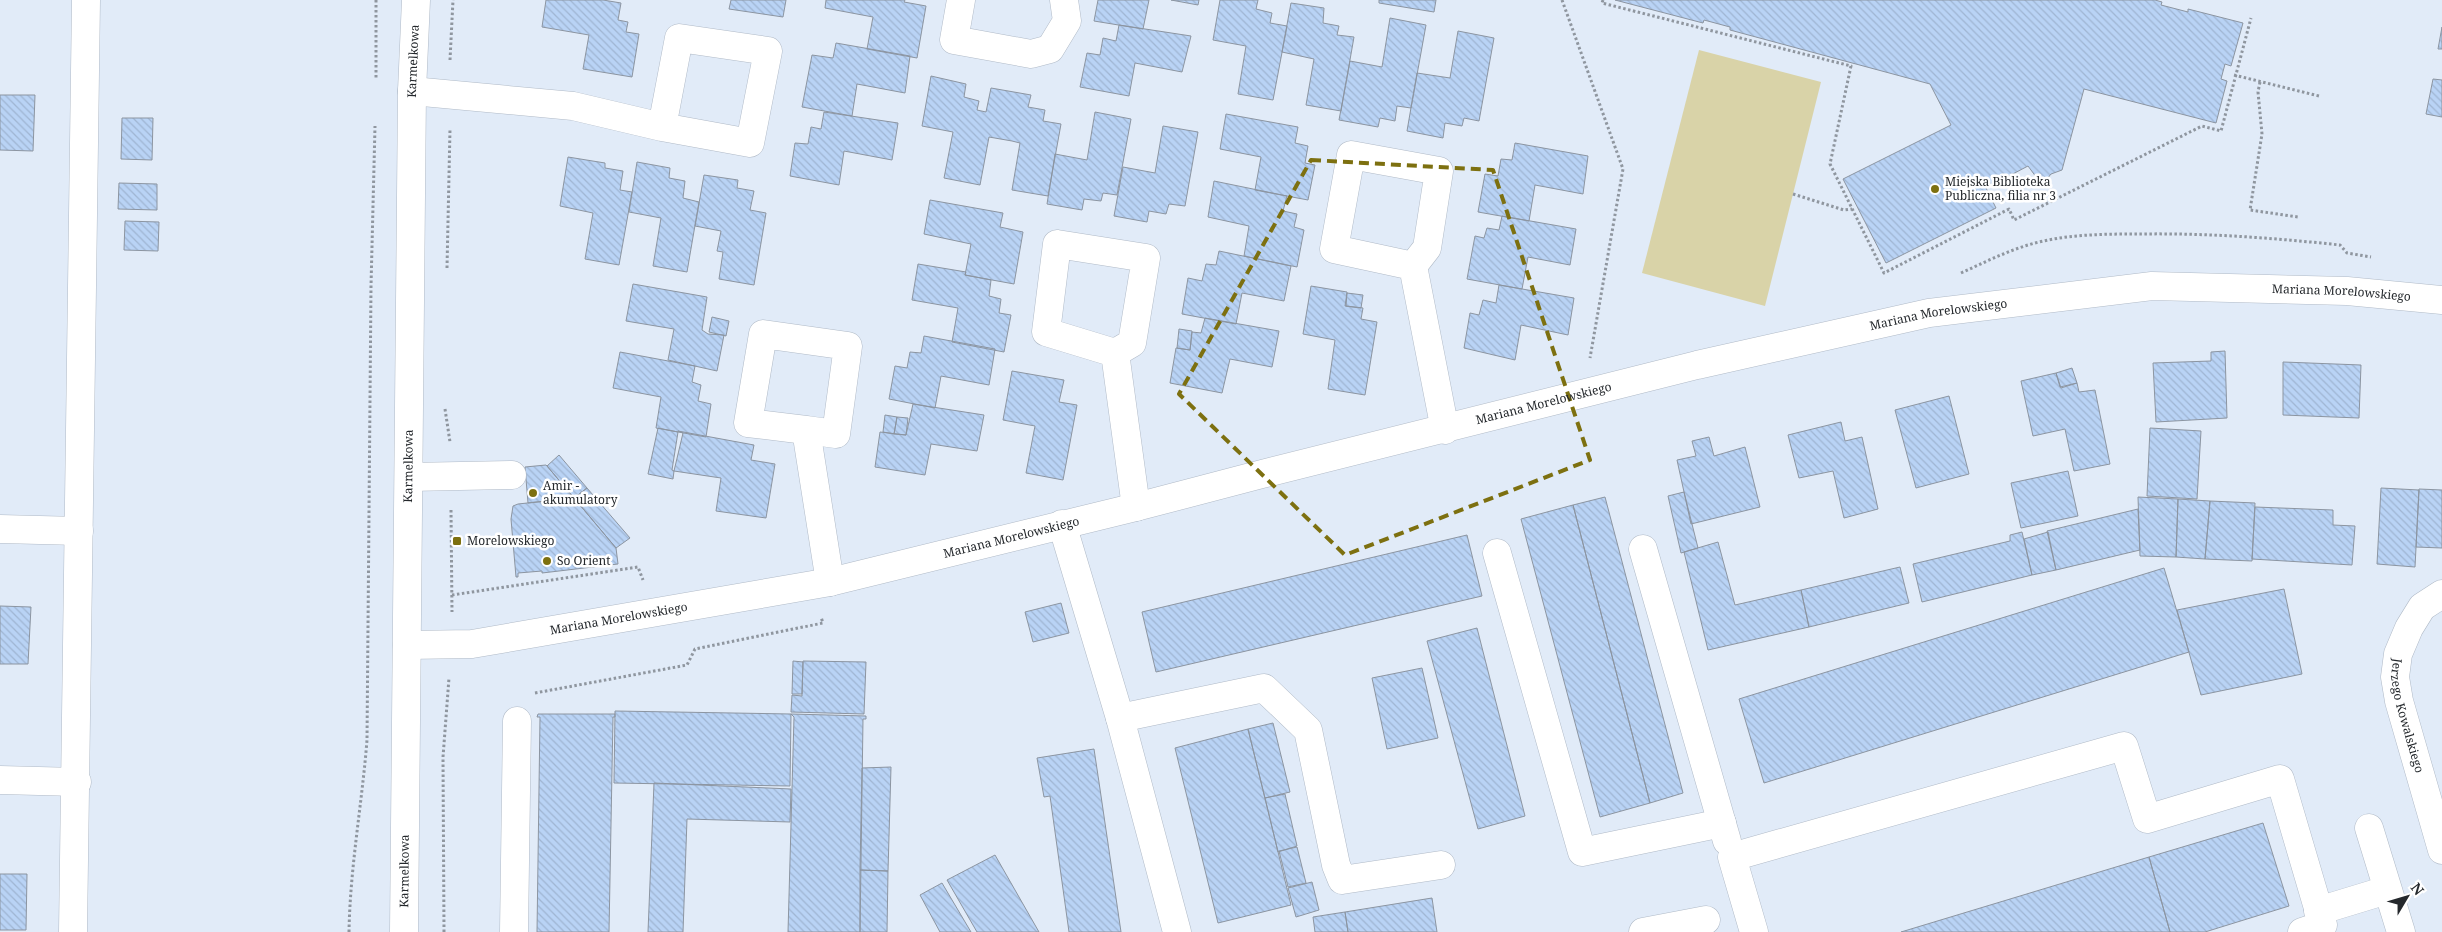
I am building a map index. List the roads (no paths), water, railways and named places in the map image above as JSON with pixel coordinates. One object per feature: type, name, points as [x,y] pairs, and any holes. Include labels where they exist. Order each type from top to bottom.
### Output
[{"type":"street","points":[[73,932],[77,782],[86,0]]},
{"type":"street","name":"Karmelkowa","points":[[404,932],[412,91],[416,0]]},
{"type":"street","points":[[961,0],[954,40],[1031,54],[1050,49],[1067,22],[1064,0]]},
{"type":"street","points":[[412,91],[448,96],[573,106],[662,127],[750,143],[768,52],[679,38],[662,127]]},
{"type":"street","points":[[1413,266],[1334,250],[1351,154],[1439,171],[1427,248],[1413,266],[1444,430]]},
{"type":"street","points":[[1057,244],[1146,258],[1132,343],[1115,353],[1046,332],[1057,244]]},
{"type":"street","name":"Mariana Morelowskiego","points":[[407,645],[472,644],[830,582],[1136,507],[1271,471],[1444,430],[1697,365],[1929,313],[2152,286],[2347,291],[2442,300]]},
{"type":"street","points":[[763,334],[848,346],[836,434],[806,430],[748,423],[763,334]]},
{"type":"street","points":[[1115,353],[1136,507]]},
{"type":"street","points":[[806,430],[830,582]]},
{"type":"street","points":[[409,477],[512,475]]},
{"type":"street","points":[[1062,524],[1120,718],[1177,932]]},
{"type":"street","points":[[0,529],[79,531]]},
{"type":"street","points":[[1643,549],[1754,932]]},
{"type":"street","points":[[1497,553],[1582,852],[1722,822]]},
{"type":"street","name":"Jerzego Kowalskiego","points":[[2442,594],[2422,607],[2409,628],[2398,654],[2395,677],[2408,735],[2442,850]]},
{"type":"street","points":[[1120,718],[1264,688],[1308,730],[1336,865],[1342,880],[1441,864]]},
{"type":"street","points":[[514,932],[517,721]]},
{"type":"street","points":[[1732,857],[2124,746],[2147,820],[2280,779],[2323,925],[2302,932]]},
{"type":"street","points":[[0,780],[77,782]]},
{"type":"street","points":[[2369,828],[2400,932]]},
{"type":"street","points":[[2318,911],[2387,890]]},
{"type":"street","points":[[1643,932],[1706,920]]},
{"type":"place","name":"Miejska Biblioteka Publiczna, filia nr 3","points":[[1935,189]]},
{"type":"place","name":"Amir - akumulatory","points":[[533,493]]},
{"type":"place","name":"Morelowskiego","points":[[457,541]]},
{"type":"place","name":"So Orient","points":[[547,561]]}]
